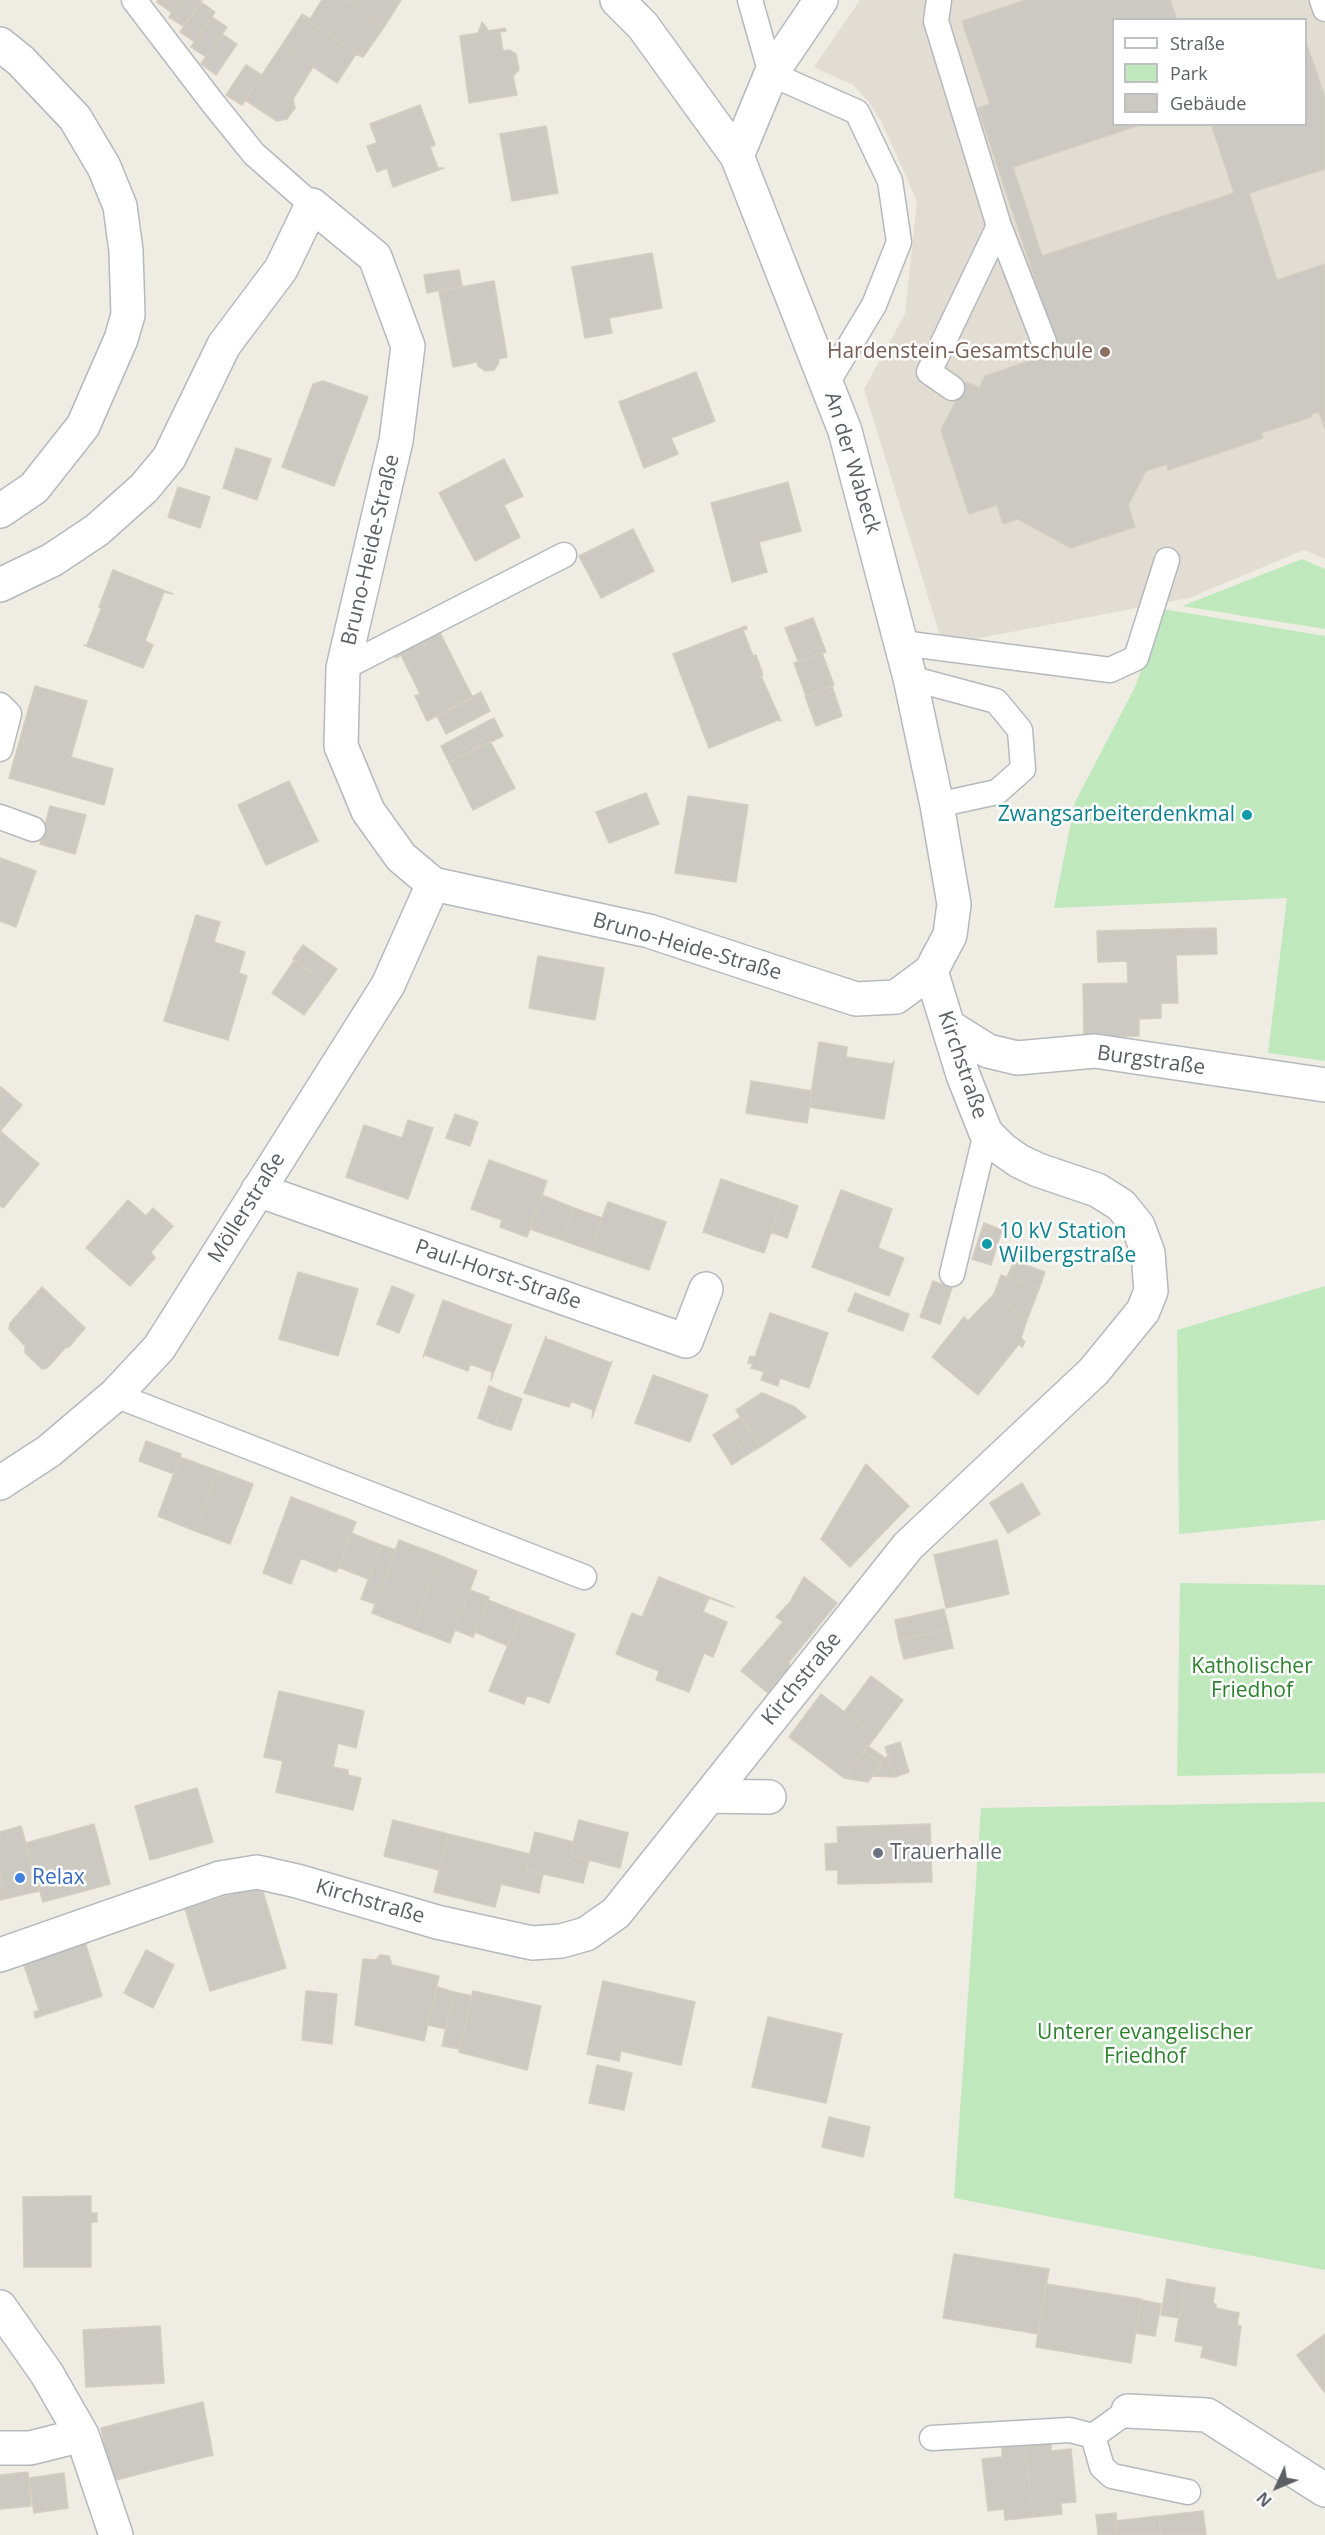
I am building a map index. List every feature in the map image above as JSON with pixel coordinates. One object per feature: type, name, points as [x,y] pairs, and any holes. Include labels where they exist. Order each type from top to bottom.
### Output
[{"type":"street","name":"An der Wabeck","points":[[617,0],[643,26],[737,156],[845,430],[902,643],[937,805],[954,904],[950,935],[931,971]]},
{"type":"street","points":[[737,156],[771,74],[821,0]]},
{"type":"street","points":[[0,44],[21,61],[75,118],[104,167],[120,206],[126,251],[128,315],[121,339],[83,426],[34,488],[0,511]]},
{"type":"street","points":[[0,585],[52,560],[97,530],[144,488],[169,458],[224,345],[281,269],[312,205]]},
{"type":"street","name":"Bruno-Heide-Straße","points":[[312,205],[375,257],[408,346],[396,441],[343,668],[341,746],[368,811],[401,857],[433,884],[649,931],[856,999],[896,997],[931,971]]},
{"type":"street","name":"Möllerstraße","points":[[0,1483],[49,1451],[115,1395],[159,1347],[388,985],[433,884]]},
{"type":"street","name":"Kirchstraße","points":[[0,1955],[220,1878],[257,1872],[297,1881],[437,1922],[532,1943],[561,1941],[586,1934],[616,1913],[909,1546],[1094,1371],[1143,1311],[1151,1291],[1148,1252],[1138,1226],[1121,1205],[1097,1190],[1019,1161],[1002,1149],[986,1133],[931,971]]},
{"type":"street","name":"Burgstraße","points":[[948,1026],[988,1051],[1017,1058],[1095,1051],[1325,1084]]},
{"type":"street","name":"Paul-Horst-Straße","points":[[258,1190],[686,1341],[706,1290]]},
{"type":"street","points":[[709,1796],[769,1797]]},
{"type":"street","points":[[0,2307],[47,2374],[82,2435],[116,2535]]},
{"type":"street","points":[[1128,2411],[1207,2415],[1325,2490]]},
{"type":"street","points":[[0,2448],[30,2448],[82,2435]]},
{"type":"lane","points":[[134,0],[254,154],[312,205]]},
{"type":"lane","points":[[750,0],[771,74],[857,112],[890,181],[899,242],[874,305],[827,383]]},
{"type":"lane","points":[[939,0],[936,21],[999,226],[1044,342]]},
{"type":"lane","points":[[1322,0],[1325,9]]},
{"type":"lane","points":[[952,388],[929,372],[999,226]]},
{"type":"lane","points":[[343,668],[564,555]]},
{"type":"lane","points":[[902,643],[1110,670],[1136,658],[1167,560]]},
{"type":"lane","points":[[910,678],[996,701],[1020,730],[1023,769],[997,792],[937,805]]},
{"type":"lane","points":[[0,705],[9,714],[0,749]]},
{"type":"lane","points":[[0,818],[33,829]]},
{"type":"lane","points":[[952,1274],[986,1133]]},
{"type":"lane","points":[[115,1395],[584,1577]]},
{"type":"lane","points":[[1093,2436],[1128,2411]]},
{"type":"lane","points":[[932,2438],[1070,2430],[1093,2436]]},
{"type":"lane","points":[[1093,2436],[1102,2467],[1112,2476],[1188,2492]]},
{"type":"shaded area","name":"Hardenstein-Gesamtschule","points":[[860,0],[1325,0],[1325,559],[1304,550],[1189,598],[943,645],[864,389],[905,314],[917,201],[882,123],[869,102],[853,85],[814,67]]},
{"type":"green space","points":[[1302,559],[1325,569],[1325,629],[1182,606]]},
{"type":"green space","points":[[1163,609],[1325,636],[1325,1061],[1268,1053],[1287,898],[1054,908],[1075,802],[1135,687]]},
{"type":"green space","points":[[1325,1286],[1325,1520],[1179,1534],[1177,1330]]},
{"type":"green space","name":"Katholischer Friedhof","points":[[1180,1583],[1325,1585],[1325,1773],[1177,1776]]},
{"type":"green space","name":"Unterer evangelischer Friedhof","points":[[1325,1802],[1325,2270],[954,2198],[981,1808]]},
{"type":"building","points":[[158,0],[181,0],[172,13],[157,2]]},
{"type":"building","points":[[181,0],[202,0],[183,26],[169,17]]},
{"type":"building","points":[[322,0],[344,0],[384,27],[363,57],[301,16],[302,14],[310,19]]},
{"type":"building","points":[[344,0],[401,0],[384,27]]},
{"type":"building","name":"Hardenstein-Gesamtschule","points":[[1026,0],[1170,0],[1176,18],[1112,18],[1112,126],[1137,126],[1013,167],[1042,256],[1234,193],[1212,126],[1307,126],[1307,45],[1325,97],[1325,169],[1249,193],[1277,280],[1325,264],[1325,429],[1319,412],[1311,414],[1311,417],[1261,433],[1263,438],[1168,470],[1167,464],[1146,471],[1128,505],[1135,527],[1071,548],[1018,519],[1003,524],[997,505],[969,514],[941,430],[966,382],[979,388],[985,376],[1059,351],[978,108],[990,104],[962,21]]},
{"type":"building","points":[[201,2],[215,12],[195,42],[180,32]]},
{"type":"building","points":[[301,16],[363,57],[356,54],[337,83],[282,45]]},
{"type":"building","points":[[212,17],[227,27],[206,57],[191,47]]},
{"type":"building","points":[[482,22],[489,31],[505,28],[506,31],[500,32],[503,51],[509,50],[516,54],[519,70],[513,76],[517,95],[469,103],[460,36],[478,33]]},
{"type":"building","points":[[222,34],[237,44],[216,75],[201,64]]},
{"type":"building","points":[[282,45],[337,83],[313,67],[293,99],[295,108],[287,119],[277,121],[245,100]]},
{"type":"building","points":[[246,65],[262,75],[242,105],[226,95]]},
{"type":"building","points":[[420,105],[435,145],[430,147],[438,168],[444,168],[393,187],[387,168],[377,172],[367,146],[377,143],[370,124]]},
{"type":"building","points":[[546,126],[558,193],[512,201],[500,134]]},
{"type":"building","points":[[652,253],[662,308],[609,318],[612,333],[585,338],[572,267]]},
{"type":"building","points":[[459,270],[462,286],[427,293],[424,275]]},
{"type":"building","points":[[494,281],[507,357],[498,359],[499,362],[494,370],[485,371],[478,366],[477,362],[453,367],[439,291]]},
{"type":"building","points":[[696,372],[715,421],[671,438],[678,454],[644,468],[619,402]]},
{"type":"building","points":[[323,381],[368,397],[334,486],[282,467],[313,384]]},
{"type":"building","points":[[236,448],[271,459],[257,500],[223,488]]},
{"type":"building","points":[[504,459],[523,496],[504,505],[520,537],[475,561],[439,493]]},
{"type":"building","points":[[788,482],[801,531],[759,542],[767,572],[732,582],[711,503]]},
{"type":"building","points":[[178,487],[210,497],[200,528],[168,517]]},
{"type":"building","points":[[633,529],[654,571],[601,598],[579,556]]},
{"type":"building","points":[[113,570],[173,594],[164,592],[145,641],[153,645],[143,668],[84,645],[87,645],[101,609],[99,607]]},
{"type":"building","points":[[813,618],[826,652],[798,661],[785,628]]},
{"type":"building","points":[[746,626],[747,629],[743,630],[753,656],[756,655],[763,675],[761,676],[781,721],[778,720],[709,748],[673,654]]},
{"type":"building","points":[[440,633],[473,698],[427,721],[415,696],[420,694],[401,655],[396,658],[394,655]]},
{"type":"building","points":[[822,653],[834,685],[806,696],[794,663]]},
{"type":"building","points":[[35,686],[87,701],[71,757],[113,769],[104,805],[9,778]]},
{"type":"building","points":[[832,686],[842,716],[816,726],[805,696]]},
{"type":"building","points":[[481,692],[490,711],[446,734],[437,716]]},
{"type":"building","points":[[494,718],[503,736],[449,762],[441,746]]},
{"type":"building","points":[[490,741],[515,788],[473,810],[449,762]]},
{"type":"building","points":[[289,781],[318,841],[266,865],[238,805]]},
{"type":"building","points":[[646,793],[659,824],[609,843],[596,812]]},
{"type":"building","points":[[688,796],[748,805],[736,882],[675,873]]},
{"type":"building","points":[[50,806],[86,815],[75,854],[40,844]]},
{"type":"building","points":[[0,858],[36,871],[16,927],[0,921]]},
{"type":"building","points":[[196,915],[220,922],[214,942],[245,952],[239,973],[247,976],[228,1040],[164,1021]]},
{"type":"building","points":[[1216,928],[1217,954],[1176,955],[1178,1003],[1161,1003],[1161,1018],[1139,1019],[1139,1036],[1084,1037],[1083,984],[1128,983],[1127,961],[1098,962],[1097,931]]},
{"type":"building","points":[[303,945],[337,969],[327,983],[293,959]]},
{"type":"building","points":[[538,956],[604,968],[595,1020],[529,1008]]},
{"type":"building","points":[[294,961],[327,983],[304,1015],[272,993]]},
{"type":"building","points":[[819,1042],[847,1047],[846,1057],[892,1064],[894,1061],[884,1119],[809,1107]]},
{"type":"building","points":[[751,1081],[812,1091],[807,1123],[746,1113]]},
{"type":"building","points":[[0,1086],[22,1105],[0,1131]]},
{"type":"building","points":[[455,1114],[478,1122],[470,1146],[446,1138]]},
{"type":"building","points":[[408,1120],[433,1128],[408,1199],[346,1177],[364,1125],[402,1138]]},
{"type":"building","points":[[0,1131],[39,1164],[3,1208],[0,1206]]},
{"type":"building","points":[[489,1160],[547,1181],[527,1237],[500,1227],[502,1220],[471,1209]]},
{"type":"building","points":[[721,1179],[782,1200],[764,1253],[703,1232]]},
{"type":"building","points":[[841,1190],[892,1209],[878,1248],[904,1258],[889,1296],[812,1267]]},
{"type":"building","points":[[542,1195],[574,1208],[562,1240],[530,1229]]},
{"type":"building","points":[[128,1200],[146,1216],[153,1208],[173,1226],[151,1252],[155,1258],[130,1286],[86,1248]]},
{"type":"building","points":[[782,1200],[798,1206],[787,1238],[771,1232]]},
{"type":"building","points":[[608,1202],[666,1222],[649,1270],[590,1250]]},
{"type":"building","points":[[574,1208],[602,1218],[590,1250],[562,1240]]},
{"type":"building","name":"10 kV Station Wilbergstraße","points":[[984,1223],[1002,1230],[991,1265],[972,1259]]},
{"type":"building","points":[[1014,1261],[1045,1272],[1039,1289],[1007,1277]]},
{"type":"building","points":[[298,1272],[358,1289],[338,1356],[279,1339]]},
{"type":"building","points":[[1001,1275],[1039,1289],[1027,1320],[994,1294]]},
{"type":"building","points":[[933,1281],[952,1288],[940,1324],[920,1317]]},
{"type":"building","points":[[392,1286],[414,1295],[399,1333],[377,1324]]},
{"type":"building","points":[[42,1287],[85,1328],[47,1368],[42,1369],[25,1353],[25,1346],[9,1329],[10,1323]]},
{"type":"building","points":[[855,1293],[909,1314],[903,1331],[848,1311]]},
{"type":"building","points":[[994,1294],[1027,1320],[1021,1338],[1025,1342],[1022,1347],[1019,1344],[978,1395],[932,1357],[964,1317],[968,1321]]},
{"type":"building","points":[[443,1300],[512,1324],[491,1380],[492,1372],[470,1364],[468,1371],[425,1355],[423,1357]]},
{"type":"building","points":[[770,1313],[828,1333],[809,1388],[780,1378],[778,1386],[761,1380],[764,1372],[751,1368],[753,1364],[748,1363],[750,1356],[755,1357]]},
{"type":"building","points":[[546,1336],[546,1339],[611,1363],[612,1361],[592,1418],[593,1410],[571,1401],[569,1407],[524,1393]]},
{"type":"building","points":[[653,1375],[708,1395],[690,1442],[635,1423]]},
{"type":"building","points":[[489,1386],[506,1393],[495,1425],[478,1418]]},
{"type":"building","points":[[506,1393],[522,1399],[511,1430],[495,1425]]},
{"type":"building","points":[[762,1393],[795,1407],[806,1417],[760,1447],[736,1410]]},
{"type":"building","points":[[741,1417],[760,1447],[745,1456],[727,1426]]},
{"type":"building","points":[[727,1426],[745,1456],[732,1465],[713,1435]]},
{"type":"building","points":[[146,1441],[181,1454],[174,1474],[139,1461]]},
{"type":"building","points":[[180,1457],[218,1471],[195,1531],[158,1516]]},
{"type":"building","points":[[866,1464],[909,1506],[850,1567],[821,1539]]},
{"type":"building","points":[[218,1471],[253,1484],[230,1544],[195,1531]]},
{"type":"building","points":[[1022,1483],[1040,1514],[1008,1533],[990,1503]]},
{"type":"building","points":[[291,1497],[356,1522],[336,1572],[301,1558],[291,1584],[263,1573]]},
{"type":"building","points":[[351,1533],[381,1545],[368,1579],[338,1567]]},
{"type":"building","points":[[399,1540],[441,1556],[413,1629],[372,1613]]},
{"type":"building","points":[[997,1540],[1009,1594],[946,1608],[934,1555]]},
{"type":"building","points":[[381,1545],[396,1550],[375,1604],[361,1599]]},
{"type":"building","points":[[441,1556],[477,1571],[450,1643],[413,1629]]},
{"type":"building","points":[[659,1577],[734,1607],[709,1598],[703,1612],[727,1622],[713,1657],[704,1653],[689,1692],[656,1680],[659,1671],[616,1654],[632,1613],[642,1617]]},
{"type":"building","points":[[804,1577],[837,1603],[789,1662],[789,1667],[768,1693],[741,1671],[783,1622],[776,1617],[790,1602]]},
{"type":"building","points":[[470,1590],[489,1597],[473,1637],[455,1630]]},
{"type":"building","points":[[488,1600],[521,1613],[508,1646],[475,1632]]},
{"type":"building","points":[[944,1609],[949,1629],[899,1640],[895,1620]]},
{"type":"building","points":[[521,1613],[575,1634],[549,1703],[527,1695],[524,1704],[489,1691]]},
{"type":"building","points":[[949,1629],[953,1648],[904,1659],[899,1640]]},
{"type":"building","points":[[871,1676],[903,1700],[876,1736],[844,1712]]},
{"type":"building","points":[[279,1691],[364,1711],[356,1748],[338,1743],[333,1767],[348,1770],[348,1775],[361,1778],[353,1810],[276,1792],[283,1761],[264,1757]]},
{"type":"building","points":[[821,1694],[876,1736],[844,1778],[789,1737]]},
{"type":"building","points":[[900,1742],[909,1772],[895,1777],[885,1747]]},
{"type":"building","points":[[868,1746],[884,1757],[879,1763],[864,1751]]},
{"type":"building","points":[[864,1751],[882,1764],[868,1782],[844,1778]]},
{"type":"building","points":[[888,1756],[895,1777],[872,1776],[882,1764],[879,1763]]},
{"type":"building","points":[[197,1788],[213,1842],[150,1860],[135,1806]]},
{"type":"building","points":[[393,1820],[448,1834],[439,1870],[384,1856]]},
{"type":"building","points":[[579,1820],[628,1833],[620,1868],[570,1855]]},
{"type":"building","points":[[94,1824],[110,1884],[43,1902],[26,1843]]},
{"type":"building","name":"Trauerhalle","points":[[930,1824],[932,1882],[838,1884],[838,1870],[826,1870],[825,1844],[838,1843],[837,1827]]},
{"type":"building","points":[[21,1826],[39,1891],[8,1898],[0,1871],[0,1832]]},
{"type":"building","points":[[535,1832],[573,1842],[570,1855],[589,1860],[583,1883],[526,1870]]},
{"type":"building","points":[[448,1834],[530,1854],[526,1870],[543,1874],[539,1893],[501,1884],[495,1907],[434,1892]]},
{"type":"building","points":[[0,1871],[8,1898],[0,1900]]},
{"type":"building","points":[[261,1885],[286,1968],[210,1991],[185,1909]]},
{"type":"building","points":[[85,1942],[102,1996],[35,2018],[34,2012],[39,2010],[23,1962]]},
{"type":"building","points":[[146,1950],[174,1965],[153,2008],[124,1993]]},
{"type":"building","points":[[380,1955],[389,1956],[392,1965],[439,1976],[424,2041],[355,2025],[363,1959],[376,1960]]},
{"type":"building","points":[[603,1981],[695,2002],[681,2065],[621,2051],[619,2061],[587,2054]]},
{"type":"building","points":[[437,1987],[454,1992],[446,2029],[428,2025]]},
{"type":"building","points":[[306,1991],[337,1994],[332,2044],[302,2040]]},
{"type":"building","points":[[473,1991],[541,2006],[527,2070],[459,2052]]},
{"type":"building","points":[[454,1992],[472,1996],[460,2049],[442,2046]]},
{"type":"building","points":[[768,2017],[842,2034],[826,2103],[752,2087]]},
{"type":"building","points":[[597,2065],[632,2073],[624,2110],[589,2103]]},
{"type":"building","points":[[829,2117],[870,2127],[863,2157],[822,2147]]},
{"type":"building","points":[[91,2196],[91,2213],[97,2213],[97,2222],[91,2222],[91,2267],[24,2267],[23,2197]]},
{"type":"building","points":[[954,2254],[1049,2269],[1038,2334],[943,2318]]},
{"type":"building","points":[[1167,2279],[1185,2283],[1179,2318],[1161,2315]]},
{"type":"building","points":[[1185,2283],[1215,2288],[1213,2304],[1216,2304],[1216,2308],[1239,2313],[1237,2325],[1241,2326],[1236,2366],[1201,2357],[1203,2346],[1175,2341]]},
{"type":"building","points":[[1046,2284],[1141,2299],[1131,2363],[1036,2347]]},
{"type":"building","points":[[1141,2300],[1161,2304],[1155,2336],[1136,2333]]},
{"type":"building","points":[[160,2326],[164,2383],[86,2387],[83,2330]]},
{"type":"building","points":[[1325,2334],[1325,2393],[1297,2355]]},
{"type":"building","points":[[203,2402],[213,2455],[112,2481],[101,2428]]},
{"type":"building","points":[[1051,2442],[1051,2451],[1071,2449],[1076,2502],[1061,2503],[1062,2514],[1033,2517],[1025,2445]]},
{"type":"building","points":[[1025,2445],[1033,2517],[1005,2520],[1004,2509],[988,2511],[982,2459],[1002,2457],[1002,2447]]},
{"type":"building","points":[[28,2472],[31,2506],[0,2509],[0,2475]]},
{"type":"building","points":[[64,2473],[68,2508],[34,2513],[29,2478]]},
{"type":"building","points":[[1203,2511],[1206,2535],[1161,2535],[1159,2516]]},
{"type":"building","points":[[1116,2513],[1117,2535],[1098,2535],[1096,2515]]},
{"type":"building","points":[[1159,2516],[1161,2535],[1117,2535],[1115,2521]]},
{"type":"place","name":"Hardenstein-Gesamtschule","points":[[1105,352]]},
{"type":"place","name":"Zwangsarbeiterdenkmal","points":[[1247,815]]},
{"type":"place","name":"10 kV Station Wilbergstraße","points":[[987,1244]]},
{"type":"place","name":"Trauerhalle","points":[[878,1853]]},
{"type":"place","name":"Relax","points":[[20,1878]]}]
